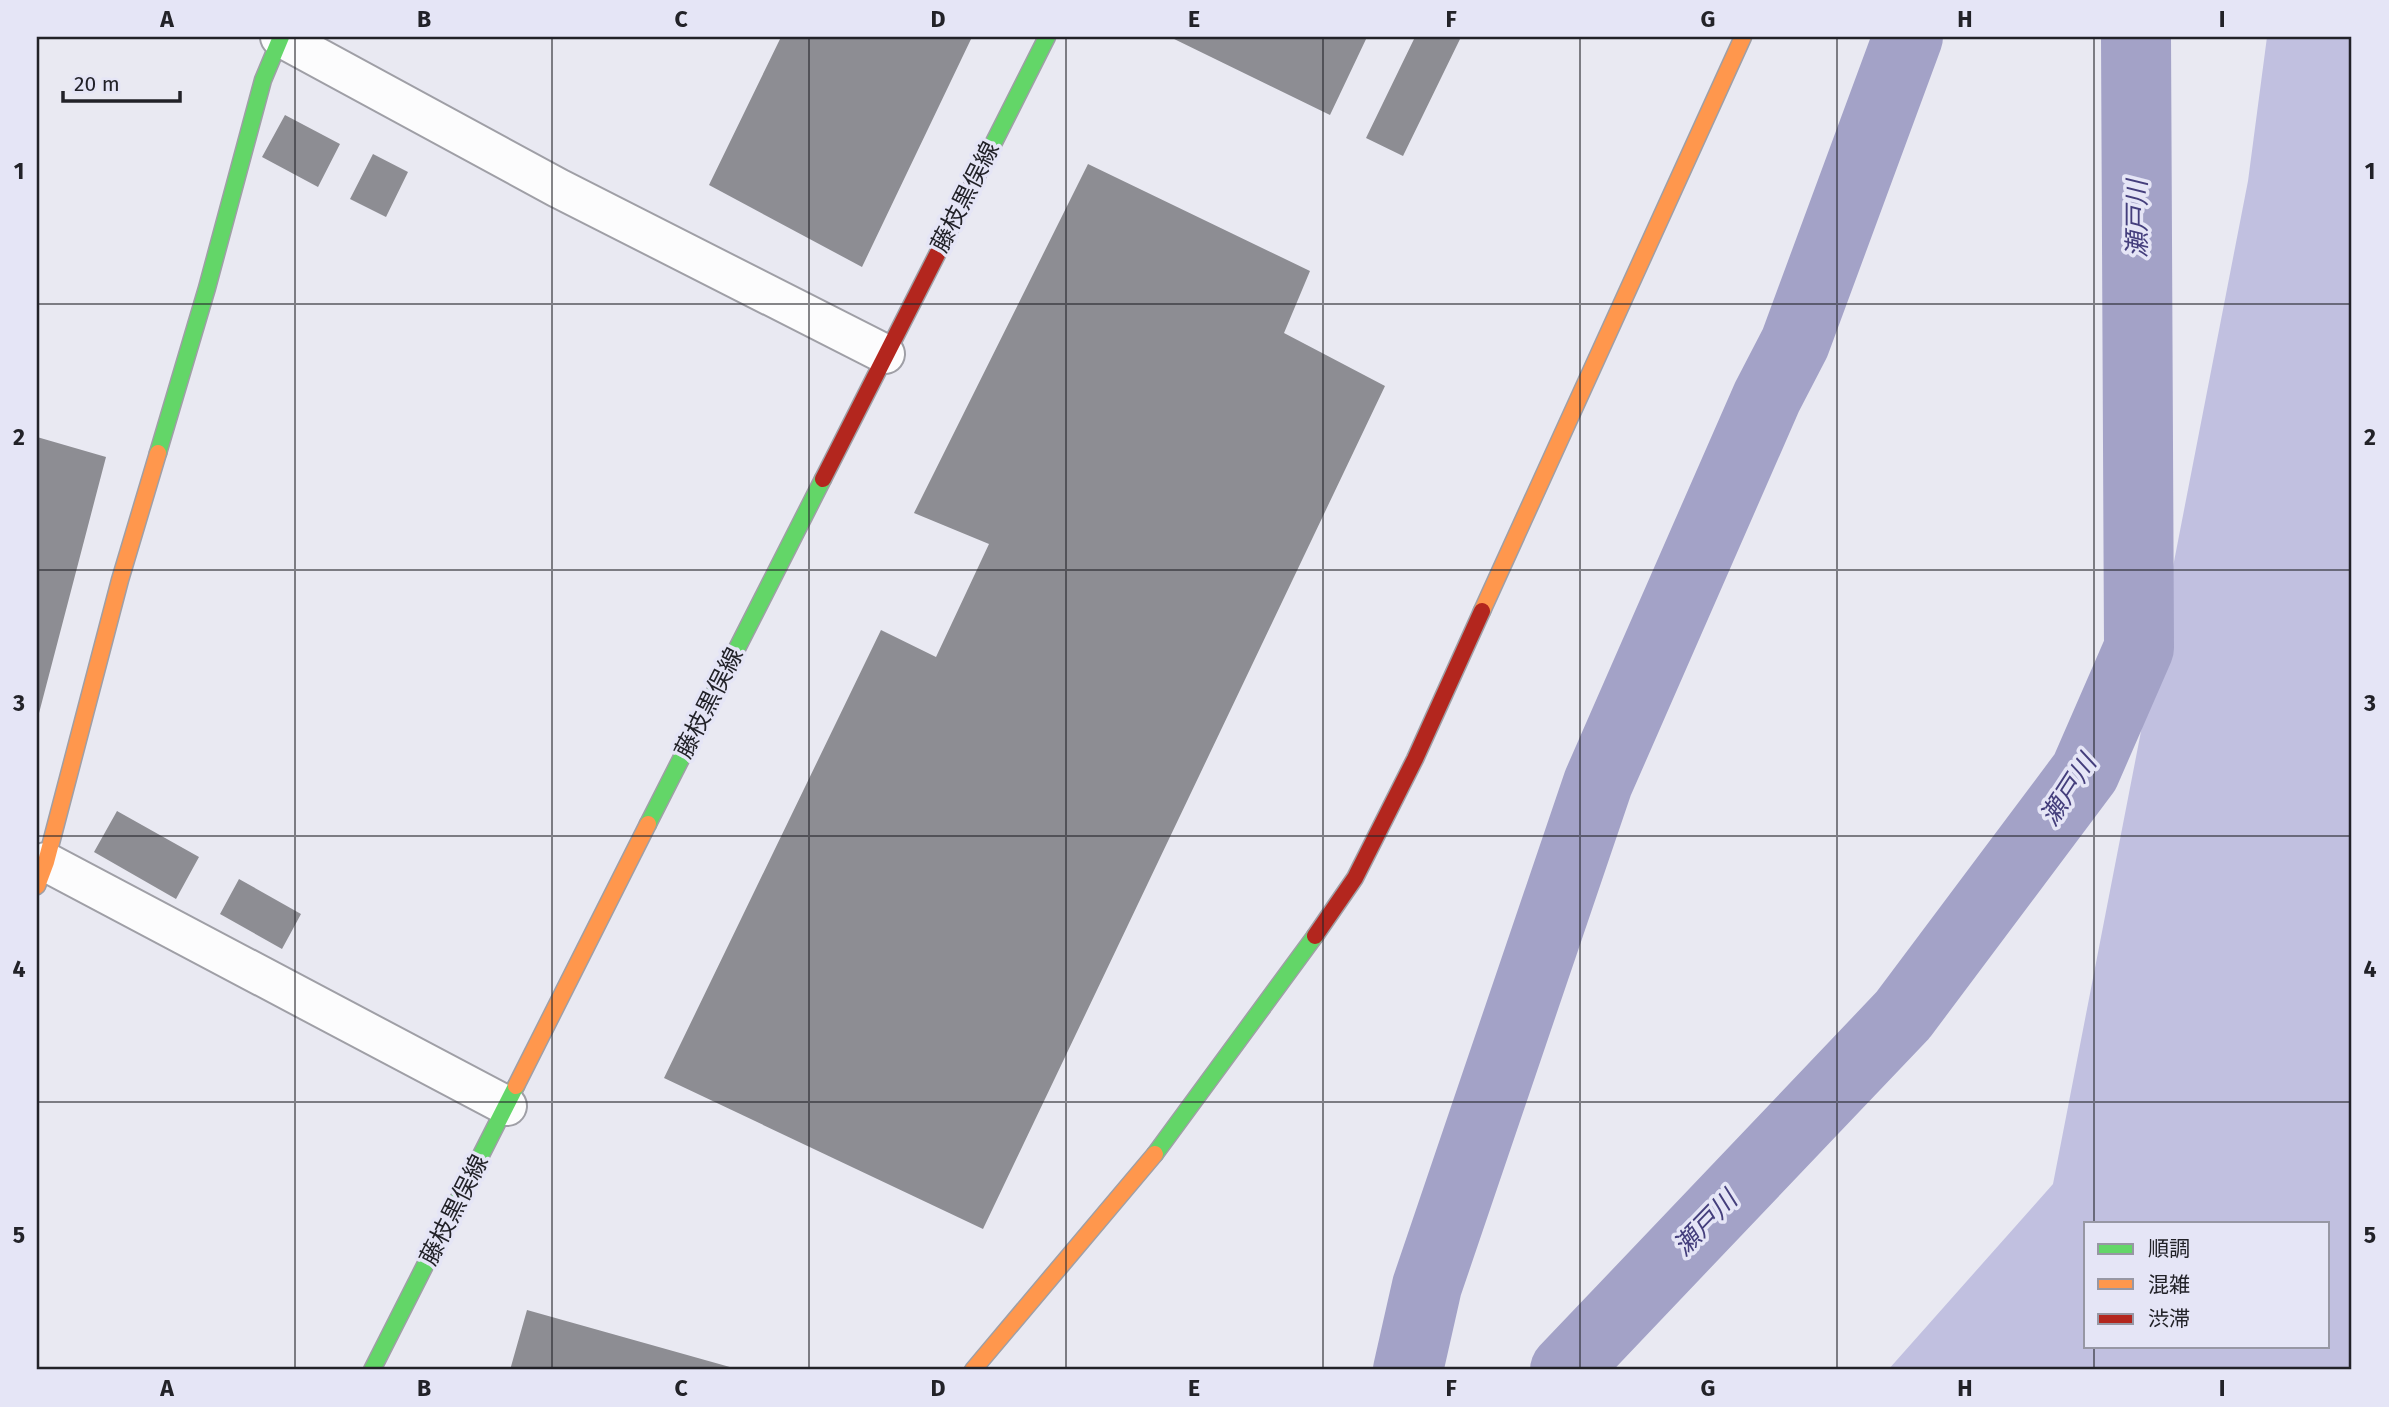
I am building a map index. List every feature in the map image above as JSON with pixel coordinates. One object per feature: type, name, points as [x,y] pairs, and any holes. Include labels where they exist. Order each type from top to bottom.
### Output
[{"type":"street","points":[[507,1106],[41,874],[120,580],[207,288],[263,80],[280,37],[558,188],[885,354]]},
{"type":"street","name":"藤枝黒俣線","points":[[372,1370],[1047,37]]},
{"type":"street","points":[[973,1370],[1167,1140],[1299,960],[1355,878],[1415,758],[1743,37]]},
{"type":"shaded area","points":[[2267,37],[2352,37],[2352,1370],[1888,1370],[2053,1184],[2248,181]]},
{"type":"building","points":[[781,37],[972,37],[862,267],[709,185]]},
{"type":"building","points":[[1170,37],[1367,37],[1330,115]]},
{"type":"building","points":[[1415,37],[1461,37],[1403,156],[1366,138]]},
{"type":"building","points":[[285,115],[340,144],[318,187],[262,157]]},
{"type":"building","points":[[373,154],[408,172],[386,217],[350,199]]},
{"type":"building","points":[[1088,164],[1310,271],[1284,333],[1385,386],[983,1229],[664,1078],[881,630],[936,657],[989,544],[914,513]]},
{"type":"building","points":[[37,437],[106,457],[38,717],[37,717]]},
{"type":"building","points":[[117,811],[199,857],[176,899],[94,852]]},
{"type":"building","points":[[239,879],[301,914],[282,949],[220,914]]},
{"type":"building","points":[[527,1310],[737,1369],[737,1370],[510,1370]]},
{"type":"waterway","name":"瀬戸川","points":[[1408,1370],[1427,1286],[1598,783],[1767,397],[1795,343],[1908,37]]},
{"type":"waterway","name":"瀬戸川","points":[[1565,1370],[1903,1015],[2085,772],[2139,648],[2136,37]]},
{"type":"traffic: fast","points":[[158,453],[207,288],[263,80],[281,37]]},
{"type":"traffic: fast","points":[[983,164],[1047,37]]},
{"type":"traffic: fast","points":[[648,824],[823,479]]},
{"type":"traffic: fast","points":[[1155,1154],[1315,936]]},
{"type":"traffic: fast","points":[[372,1370],[516,1086]]},
{"type":"traffic: slow","points":[[1482,611],[1743,37]]},
{"type":"traffic: slow","points":[[37,886],[46,862],[120,580],[158,453]]},
{"type":"traffic: slow","points":[[516,1086],[648,824]]},
{"type":"traffic: slow","points":[[973,1370],[1155,1154]]},
{"type":"traffic: jam","points":[[823,479],[983,164]]},
{"type":"traffic: jam","points":[[1315,936],[1355,878],[1415,759],[1482,611]]}]
